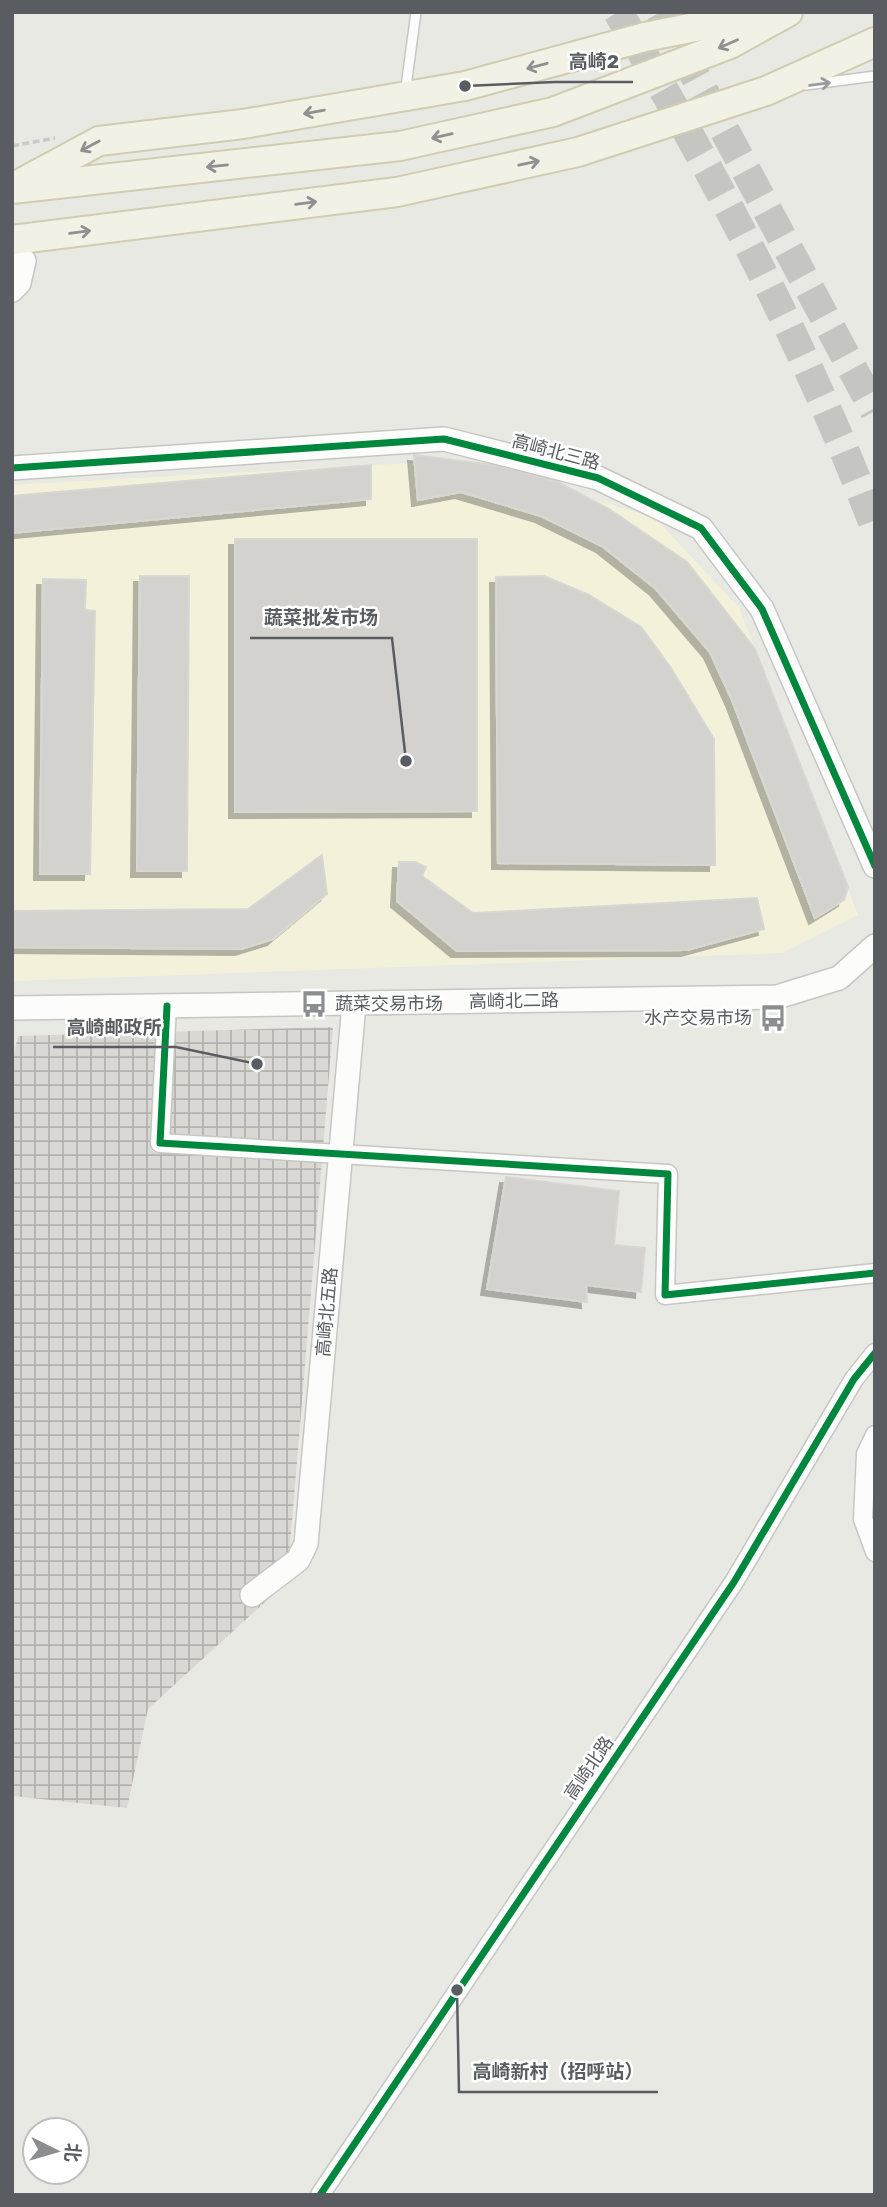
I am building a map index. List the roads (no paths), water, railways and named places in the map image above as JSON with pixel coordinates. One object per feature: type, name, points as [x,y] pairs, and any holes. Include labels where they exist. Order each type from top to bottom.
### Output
[{"type":"main road","points":[[12,188],[99,141],[243,124],[465,86],[645,37],[770,12]]},
{"type":"main road","points":[[12,188],[400,146],[541,115],[730,44],[788,12]]},
{"type":"main road","points":[[12,240],[397,191],[578,152],[766,91],[875,42]]},
{"type":"street","points":[[12,247],[24,261],[19,283],[12,290]]},
{"type":"street","name":"高崎北三路","points":[[12,468],[444,439],[598,478],[701,528],[762,610],[875,866]]},
{"type":"street","name":"高崎北二路","points":[[12,1008],[776,997],[839,978],[875,946]]},
{"type":"street","name":"高崎北五路","points":[[252,1595],[298,1560],[306,1544],[354,1004]]},
{"type":"street","points":[[167,1006],[160,1143],[668,1174],[665,1295],[875,1273]]},
{"type":"street","name":"高崎北路","points":[[320,2195],[734,1582],[854,1379],[875,1353]]},
{"type":"street","points":[[875,1435],[866,1454],[863,1519],[875,1552]]},
{"type":"lane","points":[[404,96],[416,12]]},
{"type":"lane","points":[[766,91],[875,76]]},
{"type":"tunnel","points":[[618,12],[655,74],[758,264],[820,394],[875,527]]},
{"type":"tunnel","points":[[661,12],[875,411]]},
{"type":"place","name":"高崎2","points":[[465,86]]},
{"type":"place","name":"蔬菜批发市场","points":[[406,761]]},
{"type":"place","name":"蔬菜交易市场","points":[[314,1004]]},
{"type":"place","name":"水产交易市场","points":[[773,1018]]},
{"type":"place","name":"高崎邮政所","points":[[257,1064]]},
{"type":"place","name":"高崎新村（招呼站）","points":[[457,1990]]}]
